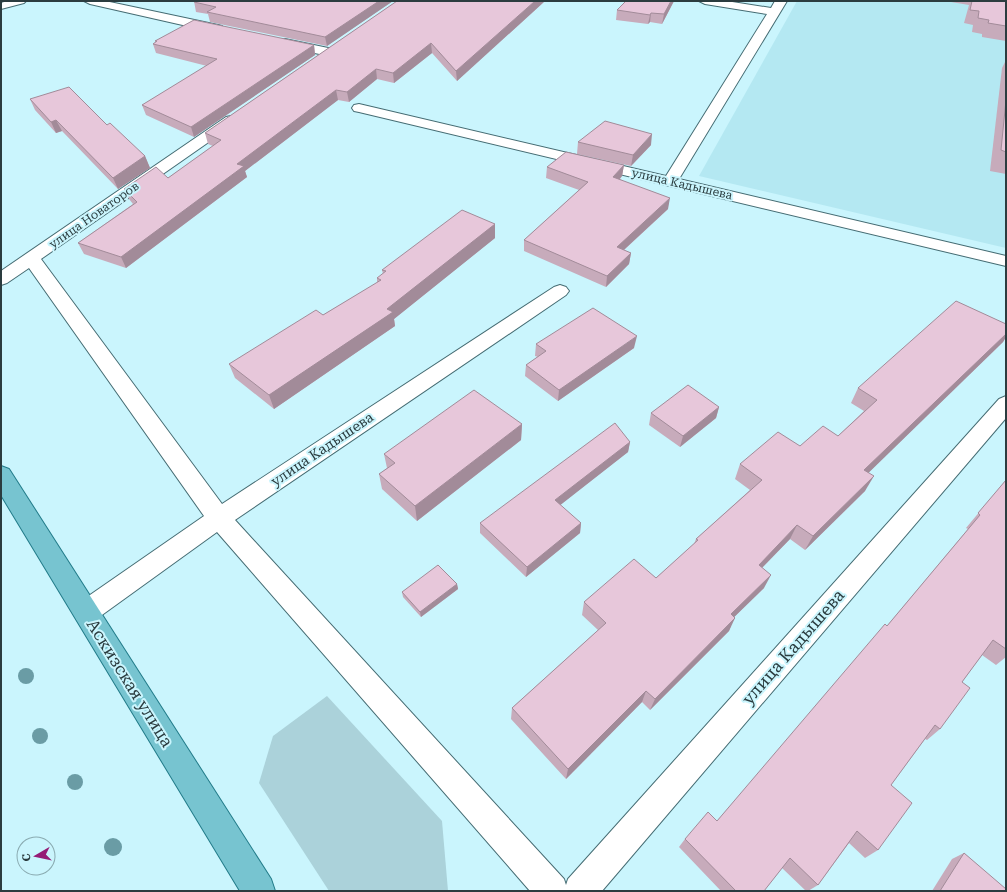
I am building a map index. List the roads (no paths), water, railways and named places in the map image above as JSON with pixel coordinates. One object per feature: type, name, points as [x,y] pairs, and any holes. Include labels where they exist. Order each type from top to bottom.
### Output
[{"type":"main road","name":"Аскизская улица","points":[[1,475],[259,891]]},
{"type":"street","points":[[1,6],[20,1]]},
{"type":"street","points":[[90,1],[229,31]]},
{"type":"street","points":[[670,181],[778,6],[705,1]]},
{"type":"street","points":[[275,41],[329,52]]},
{"type":"street","points":[[316,61],[342,44]]},
{"type":"street","name":"улица Кадышева","points":[[359,108],[1006,261]]},
{"type":"street","name":"улица Новаторов","points":[[1,279],[245,111]]},
{"type":"street","points":[[31,258],[219,518],[552,891]]},
{"type":"street","name":"улица Кадышева","points":[[86,612],[219,518],[560,291]]},
{"type":"street","name":"улица Кадышева","points":[[580,891],[1006,404]]}]
